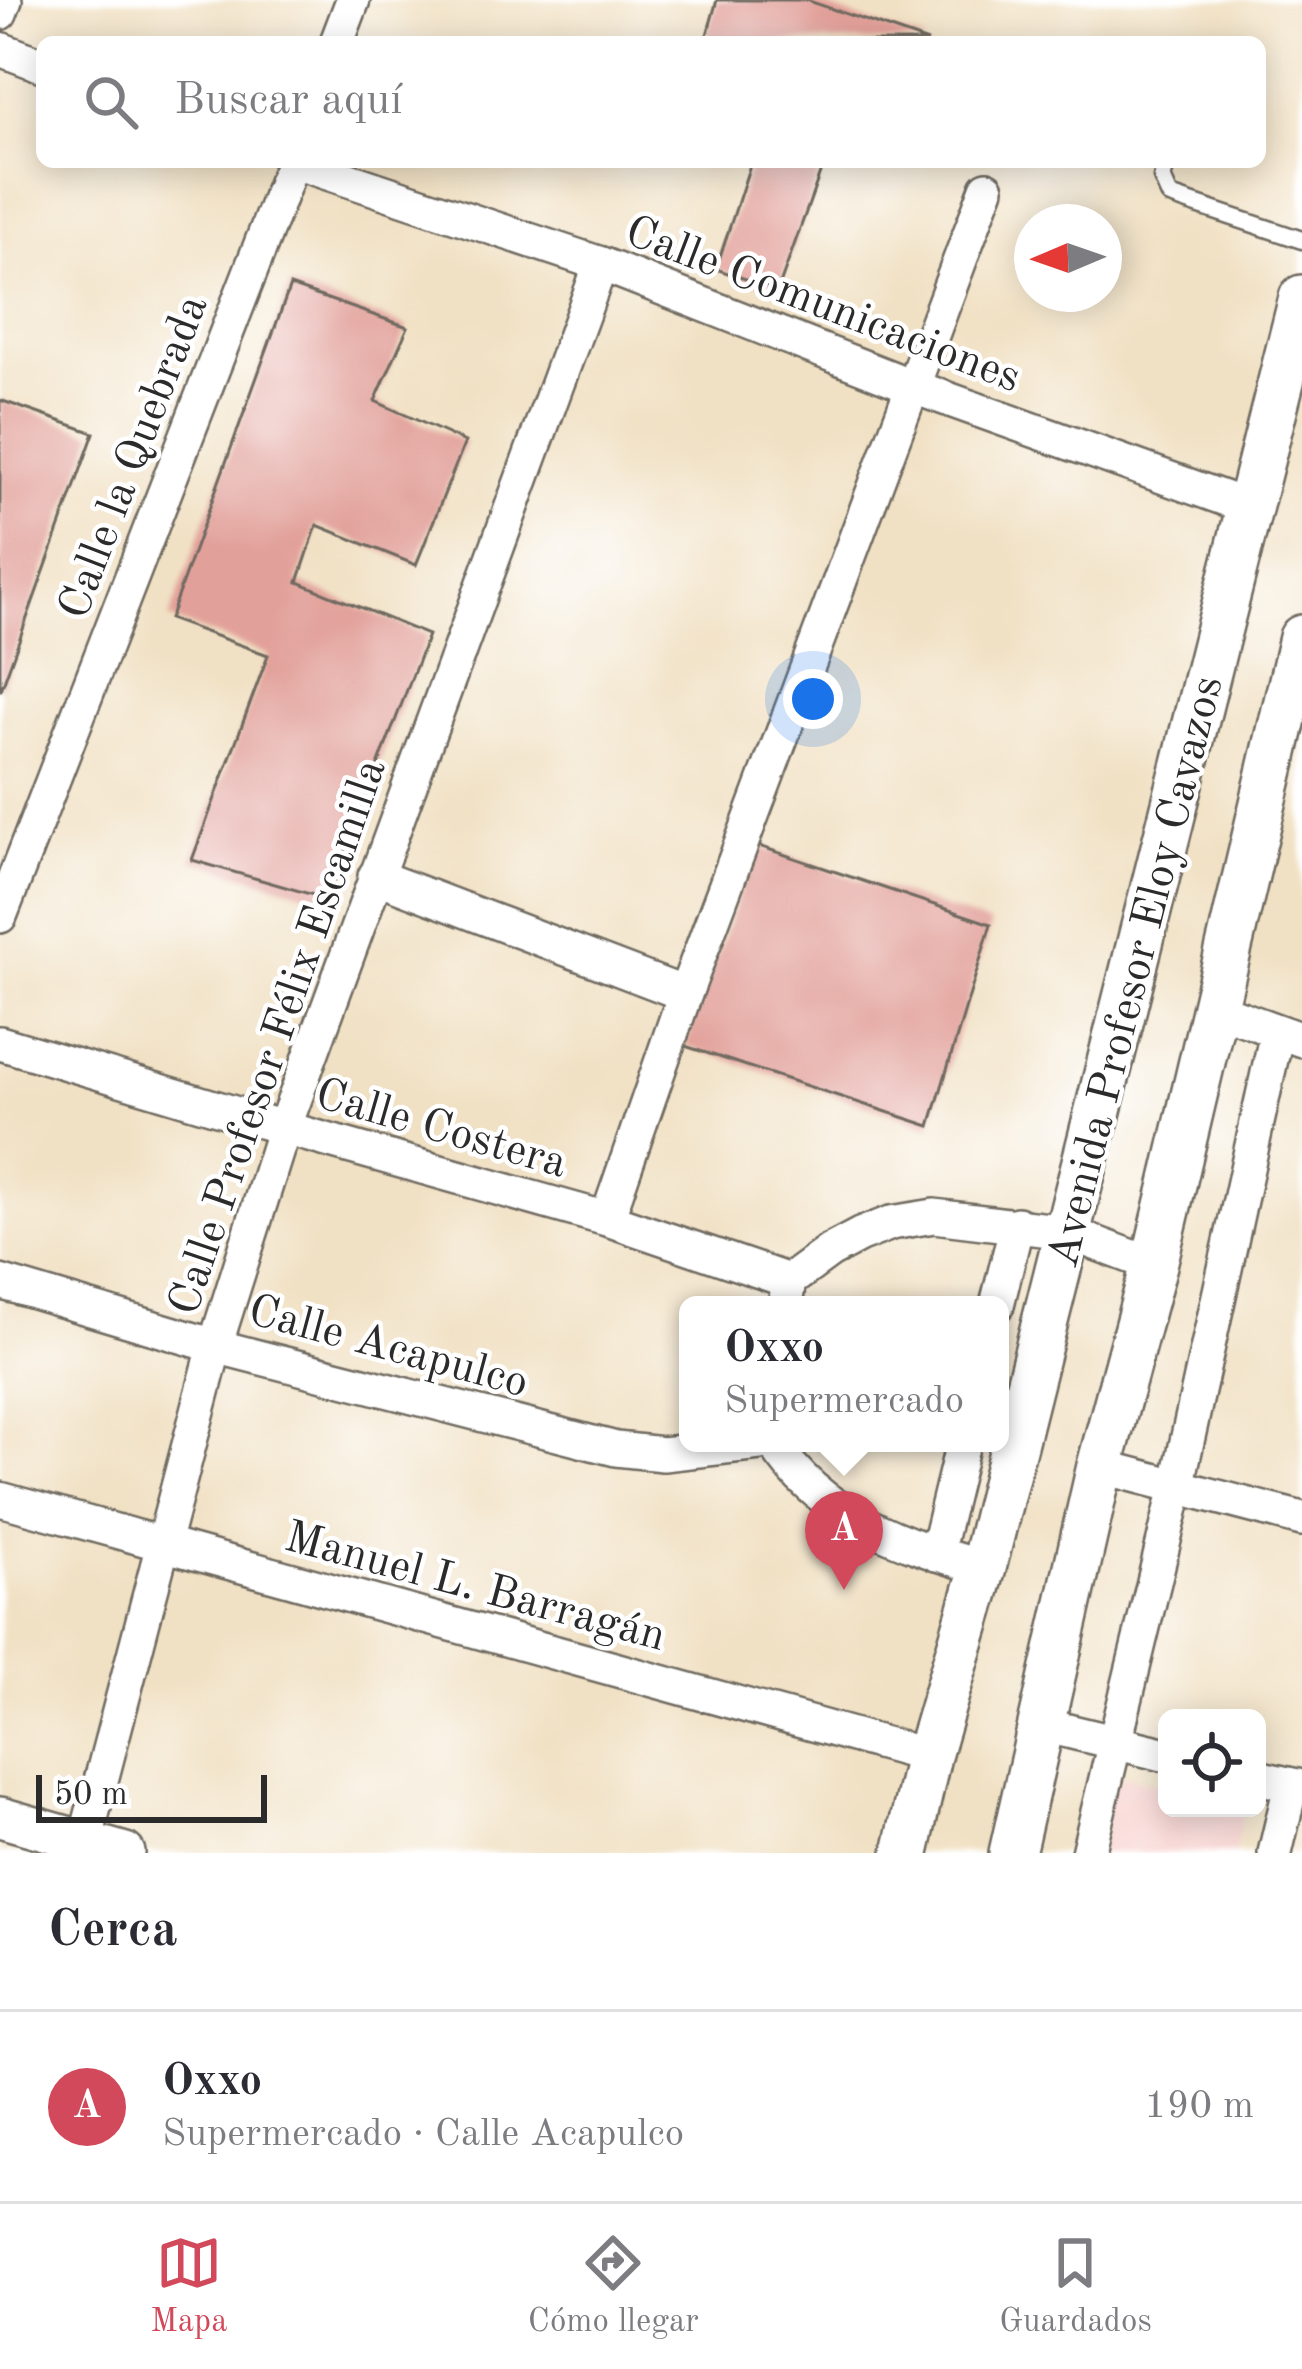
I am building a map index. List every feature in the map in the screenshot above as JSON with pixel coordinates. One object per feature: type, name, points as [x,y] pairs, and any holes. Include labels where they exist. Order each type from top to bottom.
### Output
[{"type":"main road","name":"Avenida Profesor Eloy Cavazos","points":[[906,1853],[928,1756],[983,1568],[1302,298]]},
{"type":"main road","name":"Avenida Profesor Eloy Cavazos","points":[[1012,1853],[1100,1466],[1154,1265],[1302,638]]},
{"type":"street","points":[[0,13],[5,0]]},
{"type":"street","points":[[340,36],[353,0]]},
{"type":"street","points":[[0,50],[36,63]]},
{"type":"street","name":"Calle la Quebrada","points":[[0,916],[292,168]]},
{"type":"street","name":"Calle Comunicaciones","points":[[312,168],[601,265],[914,387],[1251,508]]},
{"type":"street","points":[[607,1219],[685,994],[987,188]]},
{"type":"street","name":"Calle Profesor Félix Escamilla","points":[[84,1848],[215,1346],[284,1128],[601,265]]},
{"type":"street","points":[[375,876],[685,994]]},
{"type":"street","points":[[1088,1853],[1289,1036],[1216,1009]]},
{"type":"street","name":"Calle Costera","points":[[0,1043],[607,1219],[787,1293]]},
{"type":"street","points":[[787,1293],[830,1251],[891,1222],[934,1216],[1066,1232],[1154,1265]]},
{"type":"street","points":[[999,1296],[1017,1224]]},
{"type":"street","name":"Calle Acapulco","points":[[0,1282],[215,1346],[616,1450],[681,1452]]},
{"type":"street","points":[[780,1452],[817,1495],[859,1522],[983,1568]]},
{"type":"street","points":[[936,1554],[961,1452]]},
{"type":"street","points":[[1100,1466],[1302,1520]]},
{"type":"street","name":"Manuel L. Barragán","points":[[0,1499],[928,1756]]},
{"type":"street","points":[[1043,1725],[1158,1754]]},
{"type":"street","points":[[1266,1779],[1297,1786],[1275,1853]]},
{"type":"street","points":[[0,1817],[84,1848],[125,1853]]},
{"type":"lane","points":[[1165,168],[1162,178],[1170,196],[1302,240]]},
{"type":"shaded area","points":[[1113,1773],[1158,1785],[1158,1817],[1242,1817],[1234,1853],[1094,1853]]},
{"type":"building","points":[[717,0],[806,0],[911,36],[707,36]]},
{"type":"building","points":[[749,168],[822,168],[778,290],[716,269]]},
{"type":"building","points":[[290,286],[408,327],[375,401],[465,442],[416,565],[317,525],[298,582],[428,635],[327,899],[192,860],[268,655],[169,619]]},
{"type":"building","points":[[0,400],[94,433],[1,690],[0,690]]},
{"type":"building","points":[[756,845],[991,924],[930,1126],[685,1046]]},
{"type":"place","name":"Oxxo","points":[[844,1590]]}]
